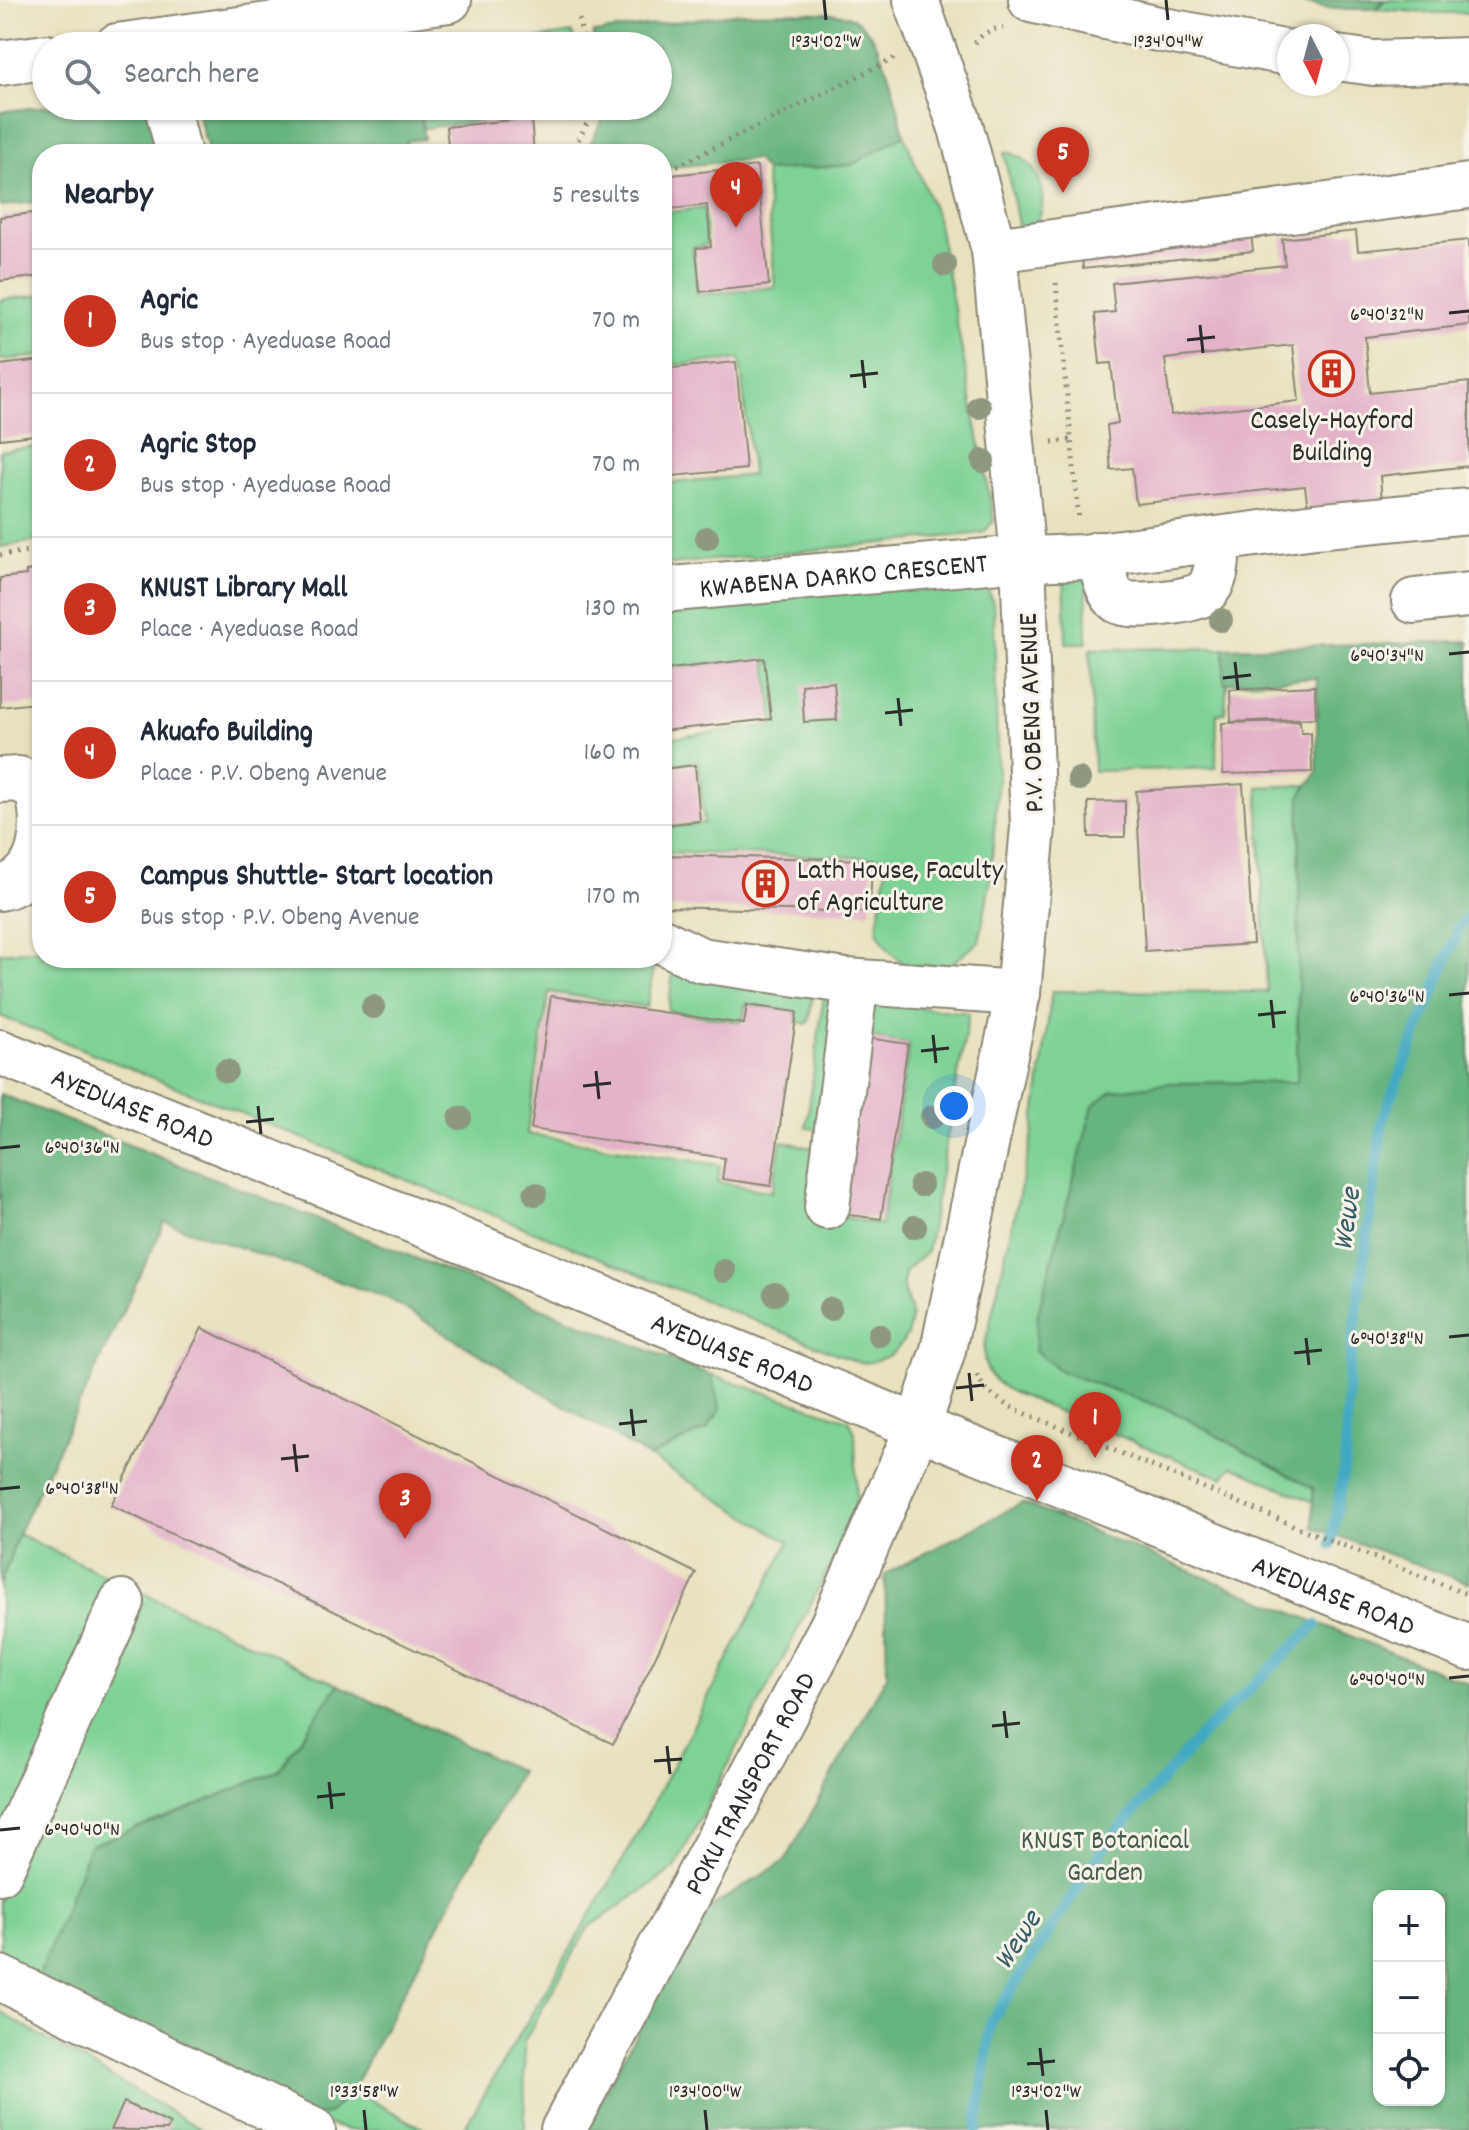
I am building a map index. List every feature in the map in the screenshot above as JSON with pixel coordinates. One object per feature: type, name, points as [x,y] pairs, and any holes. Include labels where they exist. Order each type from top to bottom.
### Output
[{"type":"street","points":[[224,32],[449,0]]},
{"type":"street","name":"P.V. OBENG AVENUE","points":[[916,0],[961,128],[994,250],[1023,558],[1033,827],[1018,993],[943,1350],[918,1427]]},
{"type":"street","points":[[1018,14],[1163,30],[1277,51]]},
{"type":"street","points":[[0,63],[32,59]]},
{"type":"street","points":[[1349,60],[1374,63],[1469,60]]},
{"type":"street","points":[[170,120],[176,144]]},
{"type":"street","points":[[994,250],[1469,186]]},
{"type":"street","points":[[1091,556],[1111,593],[1120,603],[1138,605],[1203,594],[1212,582],[1217,566],[1218,539],[1469,511]]},
{"type":"street","name":"KWABENA DARKO CRESCENT","points":[[672,589],[1023,558],[1091,556]]},
{"type":"street","points":[[1414,601],[1469,595]]},
{"type":"street","points":[[0,780],[19,779],[32,786]]},
{"type":"street","points":[[0,888],[22,879],[32,869]]},
{"type":"street","points":[[672,946],[701,960],[856,982],[1018,993]]},
{"type":"street","points":[[827,1207],[856,982]]},
{"type":"street","name":"AYEDUASE ROAD","points":[[0,1052],[1469,1648]]},
{"type":"street","name":"POKU TRANSPORT ROAD","points":[[563,2130],[833,1624],[918,1427]]},
{"type":"street","points":[[0,1872],[122,1602]]},
{"type":"street","points":[[0,1978],[313,2130]]},
{"type":"path","points":[[972,46],[982,34],[1018,14]]},
{"type":"path","points":[[579,19],[581,32]]},
{"type":"path","points":[[672,169],[900,56]]},
{"type":"path","points":[[576,144],[589,120]]},
{"type":"path","points":[[1055,275],[1091,556]]},
{"type":"path","points":[[0,555],[32,550]]},
{"type":"path","points":[[943,1350],[971,1365],[985,1389],[1008,1406],[1469,1595]]},
{"type":"green space","points":[[1286,0],[1385,0],[1376,9],[1335,9]]},
{"type":"green space","points":[[1385,0],[1469,0],[1469,13],[1376,9]]},
{"type":"green space","points":[[740,13],[822,13],[852,18],[873,39],[881,54],[904,135],[851,165],[765,171],[756,159],[672,167],[672,144],[590,144],[602,120],[672,120],[672,32],[600,32]]},
{"type":"green space","points":[[32,108],[32,120],[157,120],[165,144],[32,144],[32,202],[0,206],[0,112]]},
{"type":"green space","points":[[200,120],[422,120],[424,139],[406,141],[406,144],[206,144]]},
{"type":"green space","points":[[422,120],[493,120],[423,128]]},
{"type":"green space","points":[[904,135],[937,218],[994,521],[984,532],[974,534],[672,564],[672,483],[752,475],[740,359],[672,365],[672,212],[704,208],[707,245],[693,247],[698,295],[775,287],[765,171],[851,165]]},
{"type":"green space","points":[[1004,152],[1025,161],[1033,169],[1042,189],[1043,200],[1037,223],[1019,230]]},
{"type":"green space","points":[[32,296],[32,357],[0,360],[0,300]]},
{"type":"green space","points":[[32,447],[32,542],[0,547],[0,451]]},
{"type":"green space","points":[[1086,564],[1087,643],[1066,643],[1064,566]]},
{"type":"green space","points":[[985,583],[993,602],[998,780],[990,883],[979,942],[951,964],[906,967],[887,948],[877,931],[888,858],[672,852],[672,827],[704,823],[698,762],[672,764],[672,738],[774,725],[766,659],[672,667],[672,598]]},
{"type":"green space","points":[[1469,641],[1469,1583],[1313,1527],[1313,1488],[1172,1411],[1060,1371],[1035,1351],[1038,1313],[1093,1105],[1112,1091],[1168,1083],[1297,1082],[1300,796],[1317,773],[1317,678],[1224,683],[1224,648]]},
{"type":"green space","points":[[1224,648],[1224,682],[1227,682],[1225,713],[1217,714],[1216,768],[1094,771],[1090,649]]},
{"type":"green space","points":[[1308,785],[1300,796],[1297,1082],[1168,1083],[1112,1091],[1060,1371],[1172,1411],[1313,1488],[1313,1502],[1232,1466],[1223,1478],[1011,1392],[990,1375],[984,1349],[1033,1133],[1052,991],[1267,992],[1258,787]]},
{"type":"green space","points":[[32,950],[32,968],[654,968],[647,1007],[549,992],[527,1134],[720,1165],[718,1182],[772,1192],[781,1141],[822,1150],[810,1209],[881,1225],[909,1044],[864,1037],[874,1005],[883,1003],[969,1013],[927,1252],[909,1268],[903,1281],[910,1309],[908,1331],[888,1356],[857,1362],[0,1016],[0,953]]},
{"type":"green space","points":[[673,971],[814,987],[809,1021],[806,1024],[797,1022],[797,1012],[746,1004],[742,1022],[668,1011]]},
{"type":"green space","points":[[824,994],[840,996],[823,1130],[806,1128]]},
{"type":"green space","points":[[0,1094],[711,1375],[721,1409],[707,1429],[649,1457],[387,1298],[165,1222],[18,1534],[0,1586]]},
{"type":"green space","points":[[711,1375],[849,1420],[855,1433],[857,1514],[675,1868],[588,1928],[524,2041],[525,2130],[463,2130],[627,1853],[789,1542],[649,1457],[707,1429],[720,1409]]},
{"type":"green space","name":"KNUST Botanical Garden","points":[[1022,1503],[1469,1684],[1469,2130],[584,2130],[702,1913],[786,1860],[887,1675],[885,1574]]},
{"type":"green space","points":[[18,1534],[338,1685],[278,1771],[187,1809],[37,1981],[0,1963],[0,1586]]},
{"type":"green space","points":[[338,1685],[520,1771],[352,2090],[328,2114],[307,2117],[37,1981],[90,1845],[278,1771]]},
{"type":"green space","points":[[0,2012],[202,2130],[0,2130]]},
{"type":"green space","points":[[352,2090],[426,2130],[346,2130],[307,2117],[328,2113]]},
{"type":"building","points":[[531,120],[533,144],[448,144],[446,127]]},
{"type":"building","points":[[757,166],[769,285],[700,292],[696,248],[711,247],[707,205],[672,209],[672,175]]},
{"type":"building","points":[[32,213],[32,277],[0,281],[0,217]]},
{"type":"building","points":[[1250,225],[1253,251],[1083,269],[1081,243]]},
{"type":"building","name":"Casely-Hayford Building","points":[[1356,231],[1358,251],[1469,240],[1469,325],[1365,337],[1370,393],[1469,382],[1469,466],[1380,476],[1382,501],[1308,509],[1305,486],[1136,504],[1132,468],[1111,470],[1107,425],[1118,423],[1111,363],[1100,364],[1095,314],[1115,312],[1112,283],[1285,265],[1282,239]],"holes":[[[1293,345],[1299,401],[1171,415],[1165,359]]]},
{"type":"building","points":[[32,361],[32,435],[0,439],[0,365]]},
{"type":"building","points":[[736,362],[746,469],[672,476],[672,368]]},
{"type":"building","points":[[32,570],[32,703],[0,707],[0,578],[26,575],[26,571]]},
{"type":"building","points":[[764,658],[771,719],[672,730],[672,669]]},
{"type":"building","points":[[834,682],[837,720],[804,722],[802,685]]},
{"type":"building","points":[[1315,686],[1316,718],[1231,722],[1230,690]]},
{"type":"building","points":[[1300,721],[1301,733],[1311,733],[1312,772],[1223,774],[1222,723]]},
{"type":"building","points":[[695,765],[700,821],[672,824],[672,768]]},
{"type":"building","points":[[1243,784],[1253,944],[1145,951],[1136,791]]},
{"type":"building","points":[[1125,801],[1125,837],[1089,837],[1088,802]]},
{"type":"building","name":"Lath House, Faculty of Agriculture","points":[[672,855],[872,860],[870,912],[672,907]]},
{"type":"building","points":[[551,996],[744,1024],[747,1005],[797,1012],[771,1186],[722,1179],[725,1158],[531,1129]]},
{"type":"building","points":[[868,1038],[908,1044],[881,1219],[841,1214]]},
{"type":"building","points":[[202,1328],[696,1573],[613,1744],[111,1505]]},
{"type":"building","points":[[124,2102],[170,2124],[167,2130],[111,2130]]},
{"type":"waterway","name":"Wewe","points":[[1331,1544],[1345,1462],[1348,1377],[1383,1118],[1459,928],[1469,916]]},
{"type":"waterway","name":"Wewe","points":[[977,2130],[991,2021],[1106,1844],[1201,1735],[1316,1625]]},
{"type":"place","name":"Campus Shuttle- Start location","points":[[1063,193]]},
{"type":"place","name":"Akuafo Building","points":[[736,228]]},
{"type":"place","name":"Casely-Hayford Building","points":[[1332,373]]},
{"type":"place","name":"Lath House, Faculty of Agriculture","points":[[766,884]]},
{"type":"place","name":"Agric","points":[[1095,1458]]},
{"type":"place","name":"Agric Stop","points":[[1037,1501]]},
{"type":"place","name":"KNUST Library Mall","points":[[405,1539]]}]
